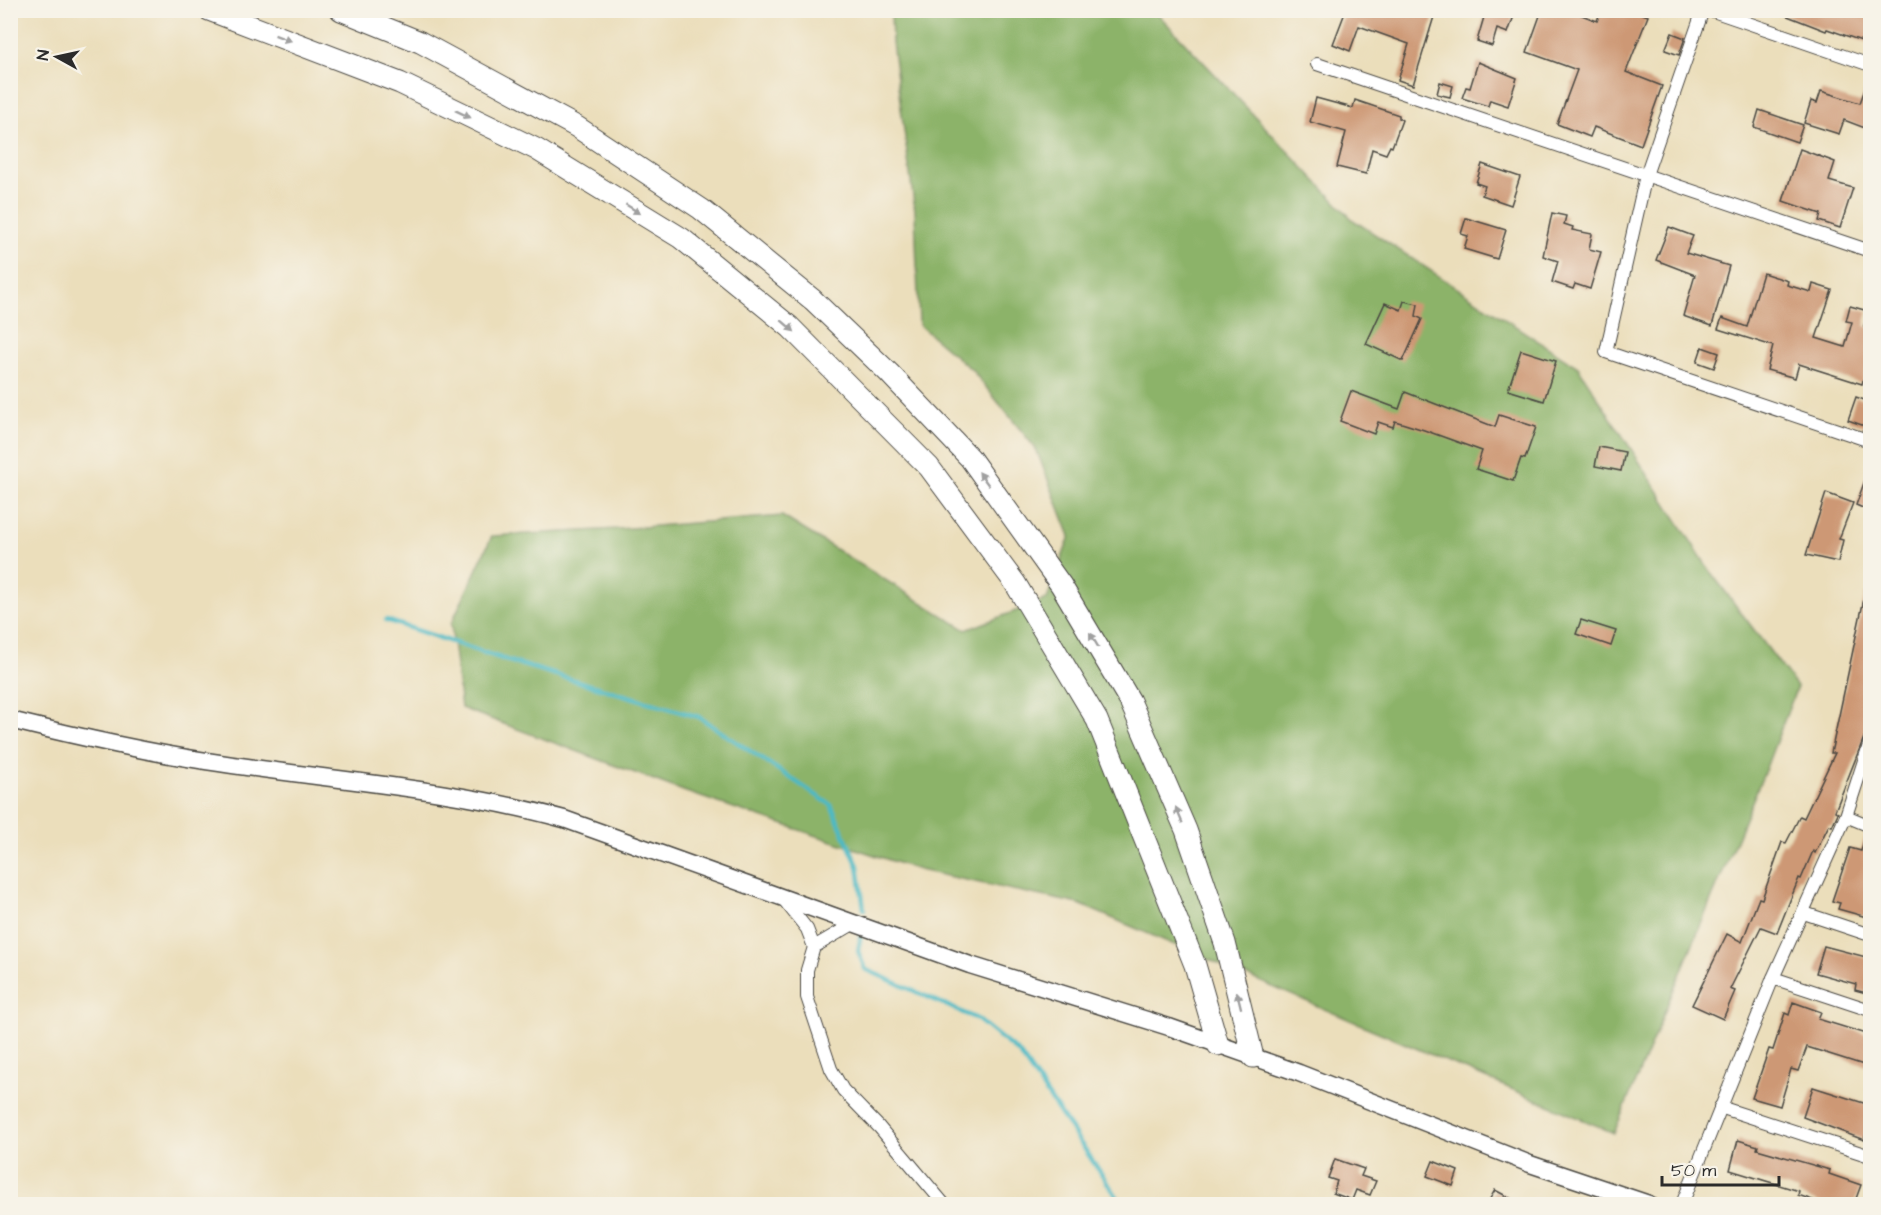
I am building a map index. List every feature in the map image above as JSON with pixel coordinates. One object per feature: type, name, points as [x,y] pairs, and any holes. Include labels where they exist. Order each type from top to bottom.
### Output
[{"type":"highway","points":[[209,10],[400,83],[526,144],[681,238],[790,327],[929,467],[1015,583],[1097,720],[1195,965],[1218,1045]]},
{"type":"highway","points":[[341,10],[420,42],[577,127],[701,209],[813,300],[889,373],[970,458],[1061,585],[1130,701],[1186,830],[1225,943],[1253,1057]]},
{"type":"street","points":[[1703,10],[1646,175],[1606,352],[1870,441]]},
{"type":"street","points":[[1710,10],[1870,65]]},
{"type":"street","points":[[1317,64],[1870,251]]},
{"type":"street","points":[[10,720],[93,740],[206,762],[511,805],[564,819],[970,965],[1253,1057],[1530,1164],[1648,1204]]},
{"type":"street","points":[[1682,1204],[1773,978],[1846,816],[1870,742]]},
{"type":"street","points":[[1846,816],[1870,826]]},
{"type":"street","points":[[784,900],[807,929],[814,947],[807,970],[807,997],[831,1069],[843,1090],[879,1127],[944,1204]]},
{"type":"street","points":[[1804,913],[1870,935]]},
{"type":"street","points":[[814,947],[853,924]]},
{"type":"street","points":[[1773,978],[1870,1010]]},
{"type":"street","points":[[1720,1107],[1870,1156]]},
{"type":"green space","points":[[1154,10],[1353,220],[1578,367],[1712,574],[1797,687],[1764,773],[1614,1133],[1079,904],[919,870],[686,792],[461,708],[451,624],[492,536],[782,516],[966,630],[1047,599],[1070,536],[1036,449],[972,370],[919,325],[915,211],[892,42],[891,11]]},
{"type":"building","points":[[1346,10],[1436,10],[1413,85],[1398,80],[1409,44],[1359,26],[1350,51],[1333,44]]},
{"type":"building","points":[[1486,10],[1516,10],[1508,33],[1497,29],[1492,46],[1477,41]]},
{"type":"building","points":[[1542,10],[1569,10],[1597,21],[1601,10],[1632,10],[1648,16],[1626,72],[1662,86],[1641,145],[1594,127],[1590,137],[1557,124],[1577,70],[1527,52]]},
{"type":"building","points":[[1772,10],[1870,10],[1870,44],[1827,29],[1826,31]]},
{"type":"building","points":[[1672,33],[1685,38],[1679,55],[1665,50]]},
{"type":"building","points":[[1478,62],[1517,78],[1508,106],[1490,100],[1488,106],[1462,98],[1466,87],[1470,88]]},
{"type":"building","points":[[1869,78],[1870,130],[1844,120],[1839,134],[1804,123],[1811,101],[1817,103],[1821,91],[1860,103]]},
{"type":"building","points":[[1440,82],[1453,86],[1450,97],[1437,94]]},
{"type":"building","points":[[1316,98],[1353,108],[1355,100],[1399,115],[1402,120],[1392,147],[1390,146],[1386,154],[1372,149],[1366,174],[1337,167],[1346,132],[1310,122]]},
{"type":"building","points":[[1759,110],[1803,125],[1797,142],[1754,127]]},
{"type":"building","points":[[1800,149],[1835,162],[1829,181],[1853,188],[1840,228],[1819,221],[1821,214],[1783,201]]},
{"type":"building","points":[[1482,164],[1520,177],[1511,205],[1482,195],[1485,186],[1476,183]]},
{"type":"building","points":[[1552,213],[1566,216],[1564,224],[1573,227],[1572,230],[1592,234],[1589,249],[1601,252],[1590,289],[1575,284],[1573,289],[1552,282],[1558,261],[1543,256]]},
{"type":"building","points":[[1466,218],[1506,230],[1497,259],[1464,249],[1468,236],[1461,234]]},
{"type":"building","points":[[1669,227],[1693,236],[1686,253],[1729,266],[1712,326],[1683,316],[1695,275],[1656,260]]},
{"type":"building","points":[[1763,273],[1788,281],[1787,285],[1811,292],[1813,284],[1832,290],[1816,338],[1845,347],[1852,322],[1846,321],[1850,306],[1868,311],[1864,326],[1870,327],[1870,358],[1862,384],[1799,364],[1795,378],[1767,370],[1773,346],[1718,329],[1722,318],[1747,327]]},
{"type":"building","points":[[1404,301],[1418,304],[1416,316],[1422,319],[1403,361],[1366,344],[1385,303],[1401,310]]},
{"type":"building","points":[[1702,347],[1719,353],[1714,368],[1697,362]]},
{"type":"building","points":[[1521,350],[1556,361],[1544,401],[1508,390]]},
{"type":"building","points":[[1351,391],[1399,409],[1405,392],[1495,427],[1499,415],[1536,427],[1525,459],[1521,458],[1513,481],[1476,469],[1482,451],[1424,430],[1395,421],[1393,427],[1378,422],[1374,434],[1340,421]]},
{"type":"building","points":[[1856,397],[1870,402],[1870,428],[1848,420]]},
{"type":"building","points":[[1599,447],[1625,452],[1621,471],[1595,466]]},
{"type":"building","points":[[1870,470],[1870,511],[1856,505]]},
{"type":"building","points":[[1826,493],[1853,503],[1839,539],[1843,540],[1838,562],[1806,555]]},
{"type":"building","points":[[1865,594],[1870,595],[1870,711],[1865,735],[1835,811],[1838,813],[1832,826],[1829,825],[1815,853],[1813,851],[1801,879],[1799,878],[1777,933],[1761,927],[1730,989],[1735,991],[1723,1019],[1692,1005],[1727,934],[1742,942],[1759,898],[1762,899],[1782,842],[1786,843],[1800,816],[1804,818],[1835,753],[1831,753]]},
{"type":"building","points":[[1581,620],[1616,631],[1611,646],[1576,634]]},
{"type":"building","points":[[1866,833],[1870,834],[1870,918],[1838,909],[1840,903],[1832,901],[1850,848],[1861,851]]},
{"type":"building","points":[[1824,946],[1870,958],[1870,994],[1855,990],[1856,984],[1816,973]]},
{"type":"building","points":[[1793,1002],[1821,1012],[1818,1019],[1870,1035],[1870,1067],[1807,1047],[1798,1071],[1791,1069],[1780,1106],[1752,1098],[1769,1049],[1773,1050],[1785,1013],[1789,1015]]},
{"type":"building","points":[[1813,1087],[1870,1105],[1870,1122],[1864,1140],[1803,1117]]},
{"type":"building","points":[[1738,1140],[1758,1146],[1757,1149],[1830,1170],[1829,1174],[1861,1185],[1854,1204],[1824,1204],[1798,1195],[1799,1191],[1730,1170]]},
{"type":"building","points":[[1335,1159],[1364,1169],[1361,1176],[1376,1181],[1370,1195],[1356,1190],[1352,1200],[1333,1193],[1337,1181],[1328,1178]]},
{"type":"building","points":[[1433,1161],[1458,1171],[1453,1186],[1427,1176]]},
{"type":"building","points":[[1495,1190],[1521,1204],[1487,1204]]},
{"type":"waterway","points":[[386,620],[509,661],[699,717],[831,805],[858,866],[864,909]]},
{"type":"waterway","points":[[861,934],[858,951],[865,969],[977,1019],[1019,1053],[1122,1204]]}]
